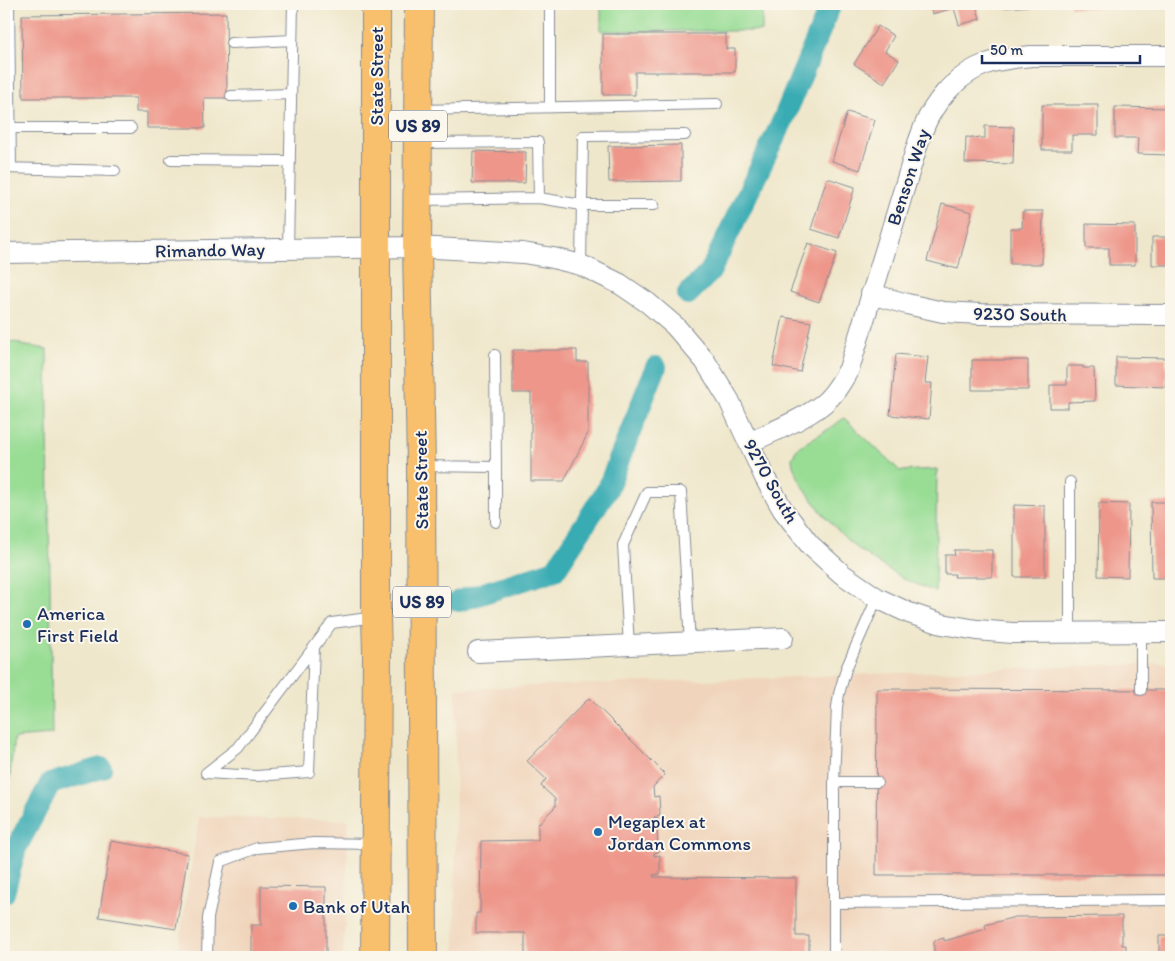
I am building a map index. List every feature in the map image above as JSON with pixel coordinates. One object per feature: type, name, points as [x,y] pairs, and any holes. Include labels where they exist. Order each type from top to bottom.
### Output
[{"type":"main road","name":"State Street","points":[[375,957],[377,654],[376,4]]},
{"type":"main road","name":"State Street","points":[[419,4],[417,247],[421,466],[423,957]]},
{"type":"street","name":"Benson Way","points":[[749,443],[806,415],[825,403],[839,387],[849,369],[918,144],[928,118],[943,94],[964,76],[985,64],[1008,58],[1031,56],[1171,56]]},
{"type":"street","name":"Rimando Way","points":[[4,253],[417,247]]},
{"type":"street","name":"9270 South","points":[[417,247],[523,253],[582,265],[620,284],[648,303],[675,326],[705,361],[729,400],[765,478],[783,510],[810,544],[842,574],[877,598],[917,616],[942,624],[977,630],[1012,633],[1171,632]]},
{"type":"street","name":"9230 South","points":[[871,294],[943,312],[1171,315]]},
{"type":"street","points":[[478,652],[783,638]]},
{"type":"lane","points":[[9,4],[11,128],[7,168],[115,171]]},
{"type":"lane","points":[[288,249],[293,4]]},
{"type":"lane","points":[[550,4],[550,107]]},
{"type":"lane","points":[[231,43],[292,40]]},
{"type":"lane","points":[[231,96],[291,94]]},
{"type":"lane","points":[[418,110],[717,104]]},
{"type":"lane","points":[[11,128],[130,128]]},
{"type":"lane","points":[[582,265],[582,136],[685,135]]},
{"type":"lane","points":[[418,143],[538,142],[539,198]]},
{"type":"lane","points":[[171,160],[290,161]]},
{"type":"lane","points":[[417,200],[539,198],[582,205],[654,205]]},
{"type":"lane","points":[[495,355],[496,522]]},
{"type":"lane","points":[[421,466],[496,468]]},
{"type":"lane","points":[[1070,482],[1070,632]]},
{"type":"lane","points":[[629,646],[623,545],[647,492],[681,492],[690,643]]},
{"type":"lane","points":[[834,957],[834,782],[837,707],[846,669],[877,598]]},
{"type":"lane","points":[[314,647],[310,772],[257,776],[206,773],[238,748],[332,623],[376,617]]},
{"type":"lane","points":[[1142,632],[1142,690]]},
{"type":"lane","points":[[834,782],[877,782]]},
{"type":"lane","points":[[207,957],[208,918],[220,862],[256,848],[314,843],[376,844]]},
{"type":"lane","points":[[834,903],[1171,900]]},
{"type":"shaded area","points":[[1171,663],[1171,957],[455,957],[456,689]]},
{"type":"shaded area","points":[[199,817],[349,820],[343,957],[177,957]]},
{"type":"green space","points":[[601,4],[762,4],[762,31],[601,31]]},
{"type":"green space","name":"America First Field","points":[[4,341],[47,349],[52,735],[14,738],[4,831]]},
{"type":"green space","points":[[844,418],[900,471],[937,469],[935,592],[906,580],[876,562],[848,541],[823,514],[802,485],[793,466],[792,459],[795,452],[800,446]]},
{"type":"building","points":[[929,4],[976,4],[980,19],[959,25],[954,8],[932,14]]},
{"type":"building","points":[[1002,4],[1047,4],[1047,5],[1002,8]]},
{"type":"building","points":[[1071,4],[1101,4],[1101,8],[1070,7]]},
{"type":"building","points":[[1153,4],[1171,4],[1171,8],[1153,8]]},
{"type":"building","points":[[226,13],[227,98],[204,98],[205,128],[147,128],[147,112],[136,112],[136,98],[23,98],[22,15]]},
{"type":"building","points":[[878,26],[894,36],[885,51],[899,60],[884,83],[854,64]]},
{"type":"building","points":[[603,34],[726,34],[726,49],[735,49],[735,72],[635,72],[635,95],[603,95]]},
{"type":"building","points":[[1042,105],[1098,105],[1098,135],[1072,135],[1072,150],[1042,150]]},
{"type":"building","points":[[1115,107],[1171,108],[1171,155],[1137,154],[1138,138],[1115,138]]},
{"type":"building","points":[[847,112],[875,120],[860,170],[832,161]]},
{"type":"building","points":[[985,126],[1014,127],[1013,164],[965,163],[966,137],[985,138]]},
{"type":"building","points":[[681,145],[681,181],[609,182],[608,146]]},
{"type":"building","points":[[473,151],[526,152],[525,183],[472,183]]},
{"type":"building","points":[[827,178],[855,187],[839,238],[811,229]]},
{"type":"building","points":[[942,204],[972,212],[958,269],[927,261]]},
{"type":"building","points":[[1023,211],[1043,211],[1042,264],[1010,264],[1010,228],[1022,228]]},
{"type":"building","points":[[1086,224],[1135,225],[1135,265],[1109,265],[1109,248],[1086,248]]},
{"type":"building","points":[[1152,237],[1171,237],[1171,265],[1152,265]]},
{"type":"building","points":[[808,243],[837,253],[819,302],[790,292]]},
{"type":"building","points":[[783,317],[811,322],[800,372],[773,366]]},
{"type":"building","points":[[513,350],[577,350],[577,362],[588,362],[588,433],[564,481],[531,481],[531,393],[513,393]]},
{"type":"building","points":[[896,354],[928,357],[925,383],[932,383],[929,419],[890,415]]},
{"type":"building","points":[[1116,357],[1166,358],[1166,387],[1116,385]]},
{"type":"building","points":[[972,360],[1028,360],[1028,390],[972,390]]},
{"type":"building","points":[[1067,366],[1094,368],[1095,401],[1068,402],[1068,408],[1050,408],[1050,385],[1067,385]]},
{"type":"building","points":[[1151,502],[1171,502],[1171,578],[1152,578]]},
{"type":"building","points":[[1099,503],[1129,504],[1128,577],[1098,576]]},
{"type":"building","points":[[1014,505],[1045,506],[1045,577],[1014,577]]},
{"type":"building","points":[[954,550],[992,550],[992,577],[954,577],[955,574],[945,574],[945,555],[955,555]]},
{"type":"building","points":[[877,689],[1171,690],[1171,875],[876,875]]},
{"type":"building","name":"Megaplex at Jordan Commons","points":[[589,698],[665,774],[653,787],[654,797],[659,796],[660,816],[654,817],[657,818],[658,852],[654,853],[654,856],[660,855],[660,874],[653,875],[654,877],[796,878],[796,936],[809,936],[809,957],[525,957],[525,933],[476,933],[476,913],[480,913],[481,841],[538,840],[538,824],[555,807],[555,799],[541,786],[546,779],[527,761]]},
{"type":"building","points":[[111,841],[188,854],[176,929],[99,917]]},
{"type":"building","name":"Bank of Utah","points":[[261,886],[326,887],[326,957],[251,957],[251,925],[261,925]]},
{"type":"building","points":[[1122,916],[1122,945],[1126,945],[1126,957],[934,957],[934,941],[944,938],[944,941],[986,929],[985,925],[1015,917]]},
{"type":"building","points":[[1159,936],[1171,936],[1171,957],[1159,957]]},
{"type":"waterway","points":[[688,294],[710,272],[783,120],[831,4]]},
{"type":"waterway","points":[[459,601],[555,570],[607,490],[656,367]]},
{"type":"waterway","points":[[4,893],[16,848],[50,784],[101,768]]},
{"type":"place","name":"America First Field","points":[[27,624]]},
{"type":"place","name":"Megaplex at Jordan Commons","points":[[598,832]]},
{"type":"place","name":"Bank of Utah","points":[[293,906]]}]
